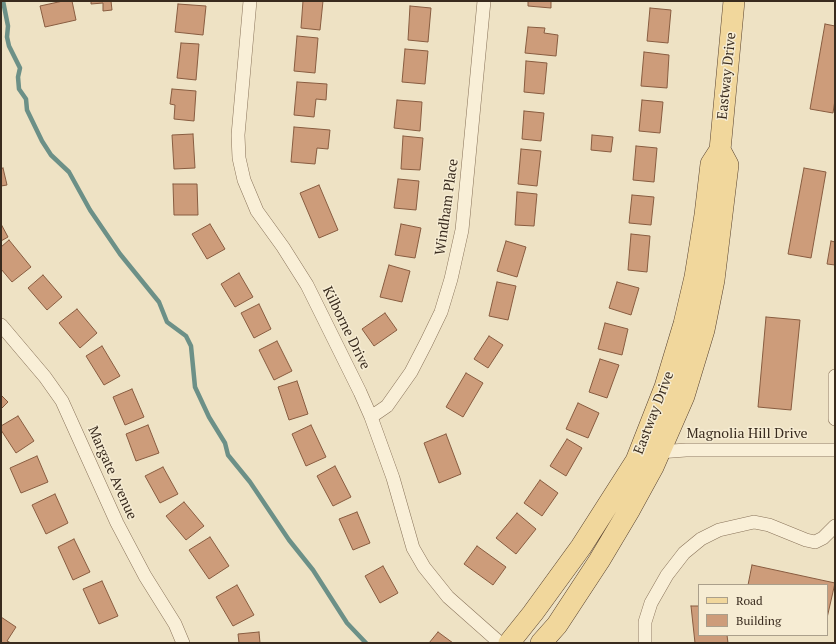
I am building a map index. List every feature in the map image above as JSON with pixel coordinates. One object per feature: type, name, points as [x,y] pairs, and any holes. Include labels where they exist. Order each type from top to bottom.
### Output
[{"type":"main road","name":"Eastway Drive","points":[[509,643],[581,547],[636,461],[665,386],[684,324],[702,231],[712,164],[720,150],[734,1]]},
{"type":"main road","name":"Eastway Drive","points":[[542,643],[557,625],[599,561],[630,509],[653,467],[684,396],[704,330],[710,304],[719,247],[728,164],[720,150]]},
{"type":"street","name":"Kilborne Drive","points":[[250,1],[238,135],[239,158],[244,180],[257,211],[307,284],[370,416],[393,478],[411,543],[424,567],[448,597],[500,643]]},
{"type":"street","name":"Windham Place","points":[[370,416],[387,406],[411,372],[441,312],[451,279],[462,230],[484,1]]},
{"type":"street","name":"Margate Avenue","points":[[1,325],[45,377],[62,401],[117,523],[145,576],[175,624],[183,643]]},
{"type":"street","points":[[835,376],[835,419]]},
{"type":"street","name":"Magnolia Hill Drive","points":[[659,452],[686,450],[835,450]]},
{"type":"street","points":[[645,643],[645,622],[651,603],[671,569],[684,553],[701,539],[719,530],[754,522],[769,525],[806,540],[815,542],[823,538],[835,526]]},
{"type":"building","points":[[63,1],[72,1],[76,20],[45,27],[40,6]]},
{"type":"building","points":[[91,1],[111,1],[112,10],[103,11],[103,3],[91,4]]},
{"type":"building","points":[[303,1],[323,1],[320,30],[301,28]]},
{"type":"building","points":[[528,1],[551,1],[551,8],[528,6]]},
{"type":"building","points":[[178,4],[206,6],[203,35],[175,32]]},
{"type":"building","points":[[410,6],[431,8],[428,42],[408,40]]},
{"type":"building","points":[[650,8],[671,10],[668,43],[647,41]]},
{"type":"building","points":[[825,24],[835,26],[835,100],[833,113],[810,109]]},
{"type":"building","points":[[528,27],[545,28],[544,33],[558,35],[556,56],[525,53]]},
{"type":"building","points":[[297,36],[318,38],[315,73],[294,71]]},
{"type":"building","points":[[181,43],[199,44],[196,80],[177,78]]},
{"type":"building","points":[[405,49],[428,51],[425,84],[402,82]]},
{"type":"building","points":[[644,52],[669,55],[667,88],[641,86]]},
{"type":"building","points":[[526,61],[547,63],[544,94],[524,92]]},
{"type":"building","points":[[297,82],[327,84],[326,100],[316,99],[314,117],[294,115]]},
{"type":"building","points":[[172,89],[196,91],[194,121],[174,119],[175,105],[170,104]]},
{"type":"building","points":[[397,100],[422,102],[420,131],[394,128]]},
{"type":"building","points":[[642,100],[663,102],[660,133],[639,131]]},
{"type":"building","points":[[524,111],[544,113],[541,141],[522,139]]},
{"type":"building","points":[[294,127],[330,130],[328,149],[317,148],[315,164],[291,162]]},
{"type":"building","points":[[193,134],[195,168],[174,169],[172,135]]},
{"type":"building","points":[[592,135],[613,137],[611,152],[591,150]]},
{"type":"building","points":[[403,136],[423,138],[420,170],[401,169]]},
{"type":"building","points":[[636,146],[657,148],[654,182],[633,180]]},
{"type":"building","points":[[521,149],[541,151],[537,186],[518,184]]},
{"type":"building","points":[[3,168],[7,185],[1,186],[1,169]]},
{"type":"building","points":[[804,168],[826,172],[811,258],[788,254]]},
{"type":"building","points":[[398,179],[419,181],[416,210],[394,208]]},
{"type":"building","points":[[173,184],[197,184],[198,215],[174,215]]},
{"type":"building","points":[[319,185],[338,230],[319,238],[300,193]]},
{"type":"building","points":[[517,192],[537,194],[534,226],[515,225]]},
{"type":"building","points":[[632,195],[654,197],[651,225],[629,223]]},
{"type":"building","points":[[1,224],[8,237],[1,241]]},
{"type":"building","points":[[210,224],[225,249],[207,259],[192,234]]},
{"type":"building","points":[[401,224],[421,228],[415,258],[395,255]]},
{"type":"building","points":[[631,234],[650,236],[647,272],[628,270]]},
{"type":"building","points":[[9,240],[31,267],[12,282],[1,269],[1,247]]},
{"type":"building","points":[[506,241],[526,247],[517,277],[497,271]]},
{"type":"building","points":[[831,241],[835,242],[835,265],[827,264]]},
{"type":"building","points":[[389,265],[410,271],[402,302],[380,297]]},
{"type":"building","points":[[239,273],[253,297],[235,307],[221,284]]},
{"type":"building","points":[[43,275],[62,297],[47,310],[28,288]]},
{"type":"building","points":[[497,282],[516,286],[508,320],[489,316]]},
{"type":"building","points":[[617,282],[639,288],[631,315],[609,308]]},
{"type":"building","points":[[259,304],[271,329],[254,338],[241,313]]},
{"type":"building","points":[[77,309],[97,333],[80,348],[59,323]]},
{"type":"building","points":[[385,313],[397,330],[374,346],[362,329]]},
{"type":"building","points":[[766,317],[800,320],[791,410],[758,407]]},
{"type":"building","points":[[605,323],[628,329],[622,355],[598,349]]},
{"type":"building","points":[[489,336],[503,345],[488,368],[474,359]]},
{"type":"building","points":[[277,341],[292,371],[274,380],[259,350]]},
{"type":"building","points":[[102,346],[120,376],[104,385],[86,356]]},
{"type":"building","points":[[600,359],[619,365],[607,398],[589,392]]},
{"type":"building","points":[[466,373],[483,383],[463,417],[446,407]]},
{"type":"building","points":[[297,381],[308,414],[289,420],[278,387]]},
{"type":"building","points":[[132,389],[144,417],[125,425],[113,397]]},
{"type":"building","points":[[1,395],[8,402],[1,409]]},
{"type":"building","points":[[578,403],[599,413],[588,438],[566,429]]},
{"type":"building","points":[[18,416],[34,441],[16,453],[1,430],[1,426]]},
{"type":"building","points":[[148,425],[159,453],[136,461],[126,434]]},
{"type":"building","points":[[311,425],[326,457],[306,466],[292,434]]},
{"type":"building","points":[[446,434],[461,474],[439,483],[424,443]]},
{"type":"building","points":[[567,439],[582,448],[566,476],[550,466]]},
{"type":"building","points":[[37,456],[48,482],[21,493],[10,468]]},
{"type":"building","points":[[335,466],[351,497],[333,506],[317,476]]},
{"type":"building","points":[[163,467],[178,494],[160,503],[145,476]]},
{"type":"building","points":[[540,480],[558,493],[542,516],[524,503]]},
{"type":"building","points":[[55,494],[68,523],[46,534],[32,505]]},
{"type":"building","points":[[184,502],[204,526],[186,540],[166,516]]},
{"type":"building","points":[[357,512],[370,543],[353,550],[339,519]]},
{"type":"building","points":[[517,513],[536,529],[516,554],[496,538]]},
{"type":"building","points":[[210,537],[229,566],[209,579],[189,550]]},
{"type":"building","points":[[74,539],[90,572],[73,580],[58,547]]},
{"type":"building","points":[[477,546],[506,567],[493,585],[464,564]]},
{"type":"building","points":[[752,565],[835,583],[828,614],[828,584],[748,584]]},
{"type":"building","points":[[383,566],[398,593],[380,603],[365,576]]},
{"type":"building","points":[[102,581],[118,616],[99,624],[83,589]]},
{"type":"building","points":[[237,585],[254,615],[233,626],[216,597]]},
{"type":"building","points":[[691,606],[698,606],[698,636],[727,636],[728,643],[695,643]]},
{"type":"building","points":[[1,617],[16,627],[7,641],[11,643],[1,643]]},
{"type":"building","points":[[259,632],[260,643],[239,643],[238,634]]},
{"type":"building","points":[[438,632],[453,643],[429,643]]},
{"type":"waterway","points":[[3,1],[8,26],[7,37],[9,46],[20,68],[18,77],[19,89],[26,99],[27,110],[42,141],[51,155],[69,172],[90,210],[120,254],[159,302],[167,322],[186,336],[191,346],[195,387],[209,417],[225,443],[228,455],[250,482],[289,540],[313,570],[347,623],[366,643]]}]
